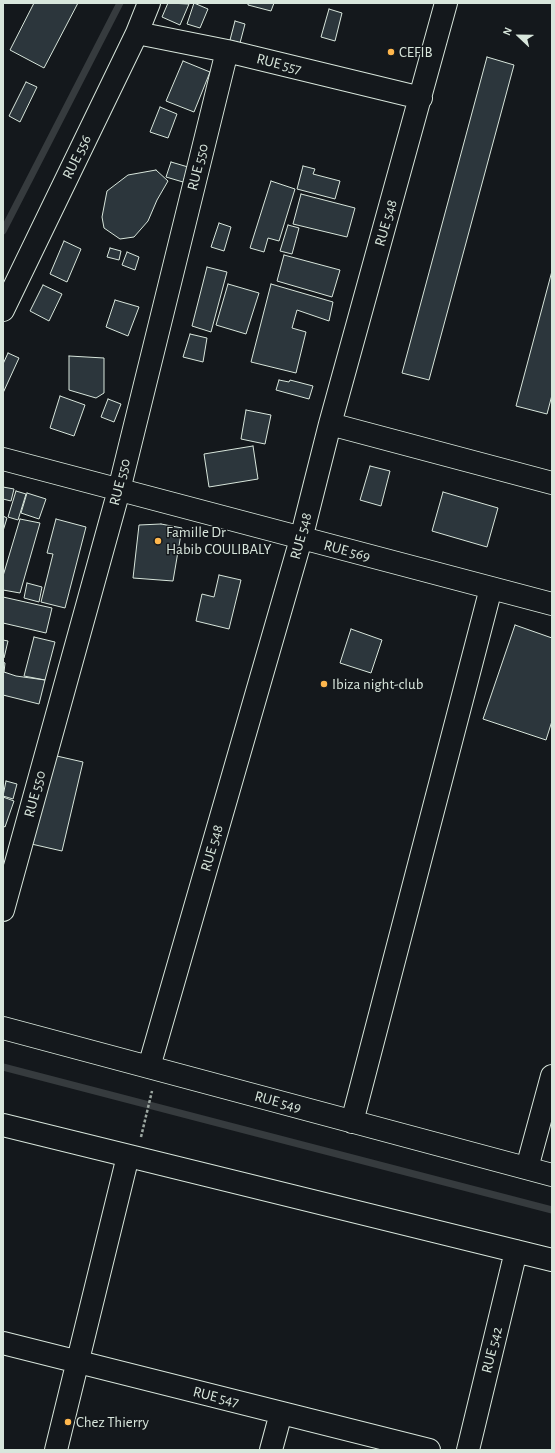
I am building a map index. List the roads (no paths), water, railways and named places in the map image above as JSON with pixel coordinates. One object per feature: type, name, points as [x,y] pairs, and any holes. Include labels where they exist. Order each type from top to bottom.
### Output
[{"type":"street","name":"RUE 556","points":[[3,310],[137,33],[149,3]]},
{"type":"street","name":"RUE 548","points":[[149,1067],[301,539],[330,424],[446,3]]},
{"type":"street","name":"RUE 557","points":[[137,33],[227,51],[421,98]]},
{"type":"street","name":"RUE 550","points":[[3,910],[119,490],[227,51]]},
{"type":"street","points":[[330,424],[552,483]]},
{"type":"street","name":"RUE 569","points":[[3,459],[301,539],[552,604]]},
{"type":"street","points":[[352,1122],[491,588]]},
{"type":"street","name":"RUE 549","points":[[3,1028],[552,1175]]},
{"type":"street","points":[[527,1168],[552,1076]]},
{"type":"street","points":[[3,1125],[552,1260]]},
{"type":"street","points":[[56,1450],[128,1156]]},
{"type":"street","name":"RUE 542","points":[[468,1450],[516,1251]]},
{"type":"street","name":"RUE 547","points":[[3,1343],[77,1363],[430,1450]]},
{"type":"street","points":[[271,1450],[280,1413]]},
{"type":"waterway","points":[[3,231],[120,3]]},
{"type":"waterway","points":[[3,1067],[552,1210]]},
{"type":"place","name":"CEFIB","points":[[391,52]]},
{"type":"place","name":"Famille Dr Habib COULIBALY","points":[[158,541]]},
{"type":"place","name":"Ibiza night-club","points":[[324,684]]},
{"type":"place","name":"Chez Thierry","points":[[68,1422]]}]
